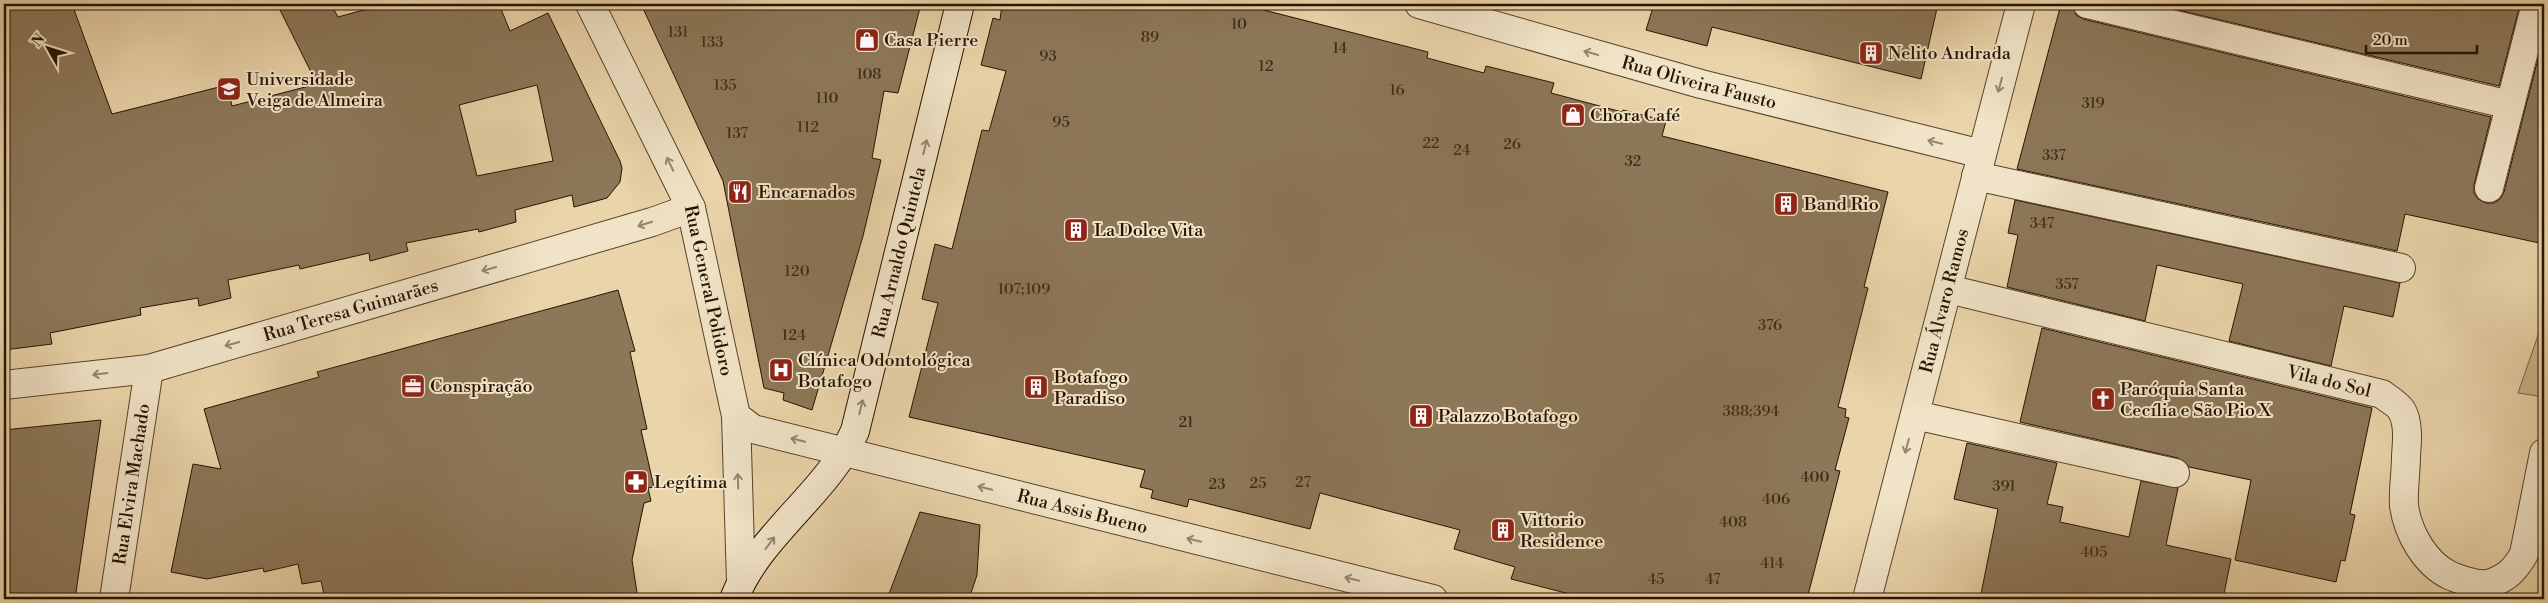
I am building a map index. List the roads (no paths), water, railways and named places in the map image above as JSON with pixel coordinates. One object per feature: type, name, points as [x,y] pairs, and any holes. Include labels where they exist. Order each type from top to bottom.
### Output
[{"type":"street","name":"Rua General Polidoro","points":[[590,4],[691,208],[736,416],[738,590]]},
{"type":"street","name":"Rua Arnaldo Quintela","points":[[738,590],[790,518],[846,452],[855,431],[960,4]]},
{"type":"street","name":"Rua Oliveira Fausto","points":[[1419,4],[1979,165],[2401,268]]},
{"type":"street","name":"Rua Álvaro Ramos","points":[[1867,599],[2021,4]]},
{"type":"street","points":[[2087,4],[2510,105]]},
{"type":"street","points":[[2489,188],[2536,4]]},
{"type":"street","name":"Rua Teresa Guimarães","points":[[4,385],[148,368],[633,227],[691,208]]},
{"type":"street","name":"Vila do Sol","points":[[1948,289],[2382,394],[2402,410],[2407,434],[2404,505],[2411,530],[2419,547],[2431,561],[2445,573],[2463,581],[2482,585],[2497,582],[2510,574],[2518,565],[2526,547],[2544,453]]},
{"type":"street","name":"Rua Elvira Machado","points":[[114,599],[148,368]]},
{"type":"street","points":[[1915,415],[2174,473]]},
{"type":"street","name":"Rua Assis Bueno","points":[[736,416],[753,429],[1433,599]]},
{"type":"place","name":"Casa Pierre","points":[[867,40]]},
{"type":"place","name":"Nelito Andrada","points":[[1871,53]]},
{"type":"place","name":"Universidade Veiga de Almeira","points":[[229,89]]},
{"type":"place","name":"Chora Café","points":[[1573,115]]},
{"type":"place","name":"Encarnados","points":[[740,192]]},
{"type":"place","name":"Band Rio","points":[[1786,204]]},
{"type":"place","name":"La Dolce Vita","points":[[1076,230]]},
{"type":"place","name":"Clínica Odontológica Botafogo","points":[[781,370]]},
{"type":"place","name":"Conspiração","points":[[413,386]]},
{"type":"place","name":"Botafogo Paradiso","points":[[1036,387]]},
{"type":"place","name":"Paróquia Santa Cecília e São Pio X","points":[[2103,399]]},
{"type":"place","name":"Palazzo Botafogo","points":[[1421,416]]},
{"type":"place","name":"Legítima","points":[[636,482]]},
{"type":"place","name":"Vittorio Residence","points":[[1503,530]]}]
